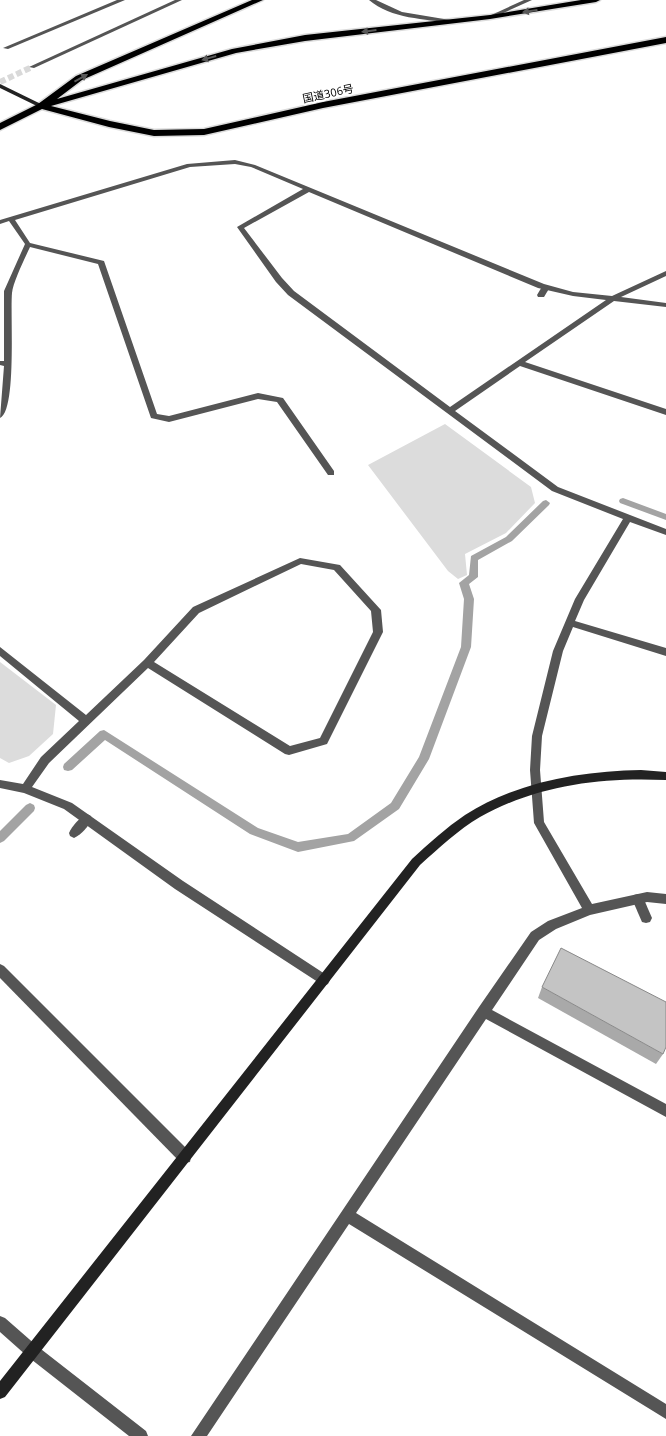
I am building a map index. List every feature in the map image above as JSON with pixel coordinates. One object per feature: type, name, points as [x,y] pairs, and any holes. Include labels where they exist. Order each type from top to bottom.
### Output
[{"type":"highway","points":[[0,127],[41,106],[79,78],[259,0]]},
{"type":"highway","points":[[41,106],[235,51],[305,38],[453,21],[596,0]]},
{"type":"highway","name":"国道306号","points":[[41,106],[109,124],[154,133],[204,132],[322,105],[666,40]]},
{"type":"street","points":[[6,48],[122,0]]},
{"type":"street","points":[[32,67],[179,0]]},
{"type":"street","points":[[372,0],[379,6],[402,14],[453,21]]},
{"type":"street","points":[[490,16],[529,0]]},
{"type":"street","points":[[0,86],[41,106]]},
{"type":"street","points":[[0,222],[189,165],[235,162],[253,166],[500,270],[546,287],[573,294],[666,305]]},
{"type":"street","points":[[309,189],[240,227],[291,294],[555,488],[666,532]]},
{"type":"street","points":[[11,218],[28,244],[100,263],[154,416],[169,419],[258,396],[280,400],[331,473]]},
{"type":"street","points":[[0,416],[4,404],[8,291],[28,244]]},
{"type":"street","points":[[449,411],[612,299],[666,273]]},
{"type":"street","points":[[541,294],[546,287]]},
{"type":"street","points":[[520,363],[666,412]]},
{"type":"street","points":[[589,910],[539,823],[535,770],[538,736],[558,651],[580,599],[628,518]]},
{"type":"street","points":[[25,789],[45,760],[147,663],[196,610],[300,562],[337,567],[376,610],[378,632],[323,741],[289,751],[147,663]]},
{"type":"street","points":[[570,623],[666,652]]},
{"type":"street","points":[[0,651],[86,720]]},
{"type":"street","points":[[0,1392],[416,862],[446,835],[475,815],[536,787],[598,775],[635,774],[666,776]]},
{"type":"street","points":[[0,784],[25,789],[68,806],[179,885],[324,980]]},
{"type":"street","points":[[74,833],[87,819]]},
{"type":"street","points":[[198,1436],[534,936],[589,910],[647,896],[666,899]]},
{"type":"street","points":[[638,899],[646,918]]},
{"type":"street","points":[[0,970],[185,1157]]},
{"type":"street","points":[[483,1011],[666,1111]]},
{"type":"street","points":[[347,1215],[666,1412]]},
{"type":"street","points":[[0,1323],[32,1351],[141,1436]]},
{"type":"shaded area","points":[[445,424],[531,487],[535,503],[506,533],[465,554],[467,575],[458,579],[448,571],[368,465]]},
{"type":"shaded area","points":[[0,662],[56,705],[53,734],[29,756],[9,763],[0,758]]},
{"type":"building","points":[[561,948],[666,1002],[666,1047],[663,1054],[542,987]]},
{"type":"waterway","points":[[623,501],[666,517]]},
{"type":"waterway","points":[[68,767],[104,734],[254,831],[298,847],[350,838],[395,806],[424,759],[466,647],[469,599],[464,583],[473,577],[474,558],[509,539],[546,503]]},
{"type":"waterway","points":[[0,838],[30,808]]},
{"type":"tunnel","points":[[0,82],[32,67]]}]
